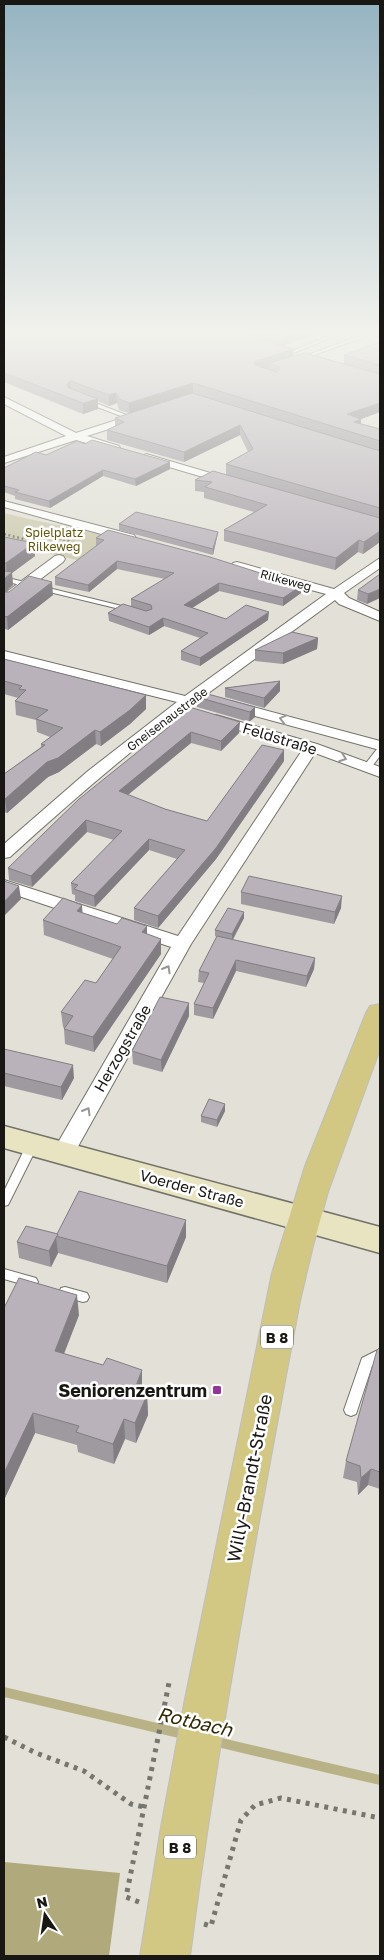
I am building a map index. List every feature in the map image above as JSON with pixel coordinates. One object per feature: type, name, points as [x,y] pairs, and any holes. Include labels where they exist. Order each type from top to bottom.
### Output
[{"type":"main road","name":"Willy-Brandt-Straße","points":[[168,1934],[171,1779],[189,1682],[304,1218],[322,1164],[380,1012]]},
{"type":"main road","name":"Voerder Straße","points":[[4,1137],[380,1240]]},
{"type":"street","points":[[48,422],[74,436],[244,486]]},
{"type":"street","points":[[4,460],[117,422]]},
{"type":"street","points":[[4,504],[146,542]]},
{"type":"street","points":[[4,600],[60,559]]},
{"type":"street","name":"Rilkeweg","points":[[222,562],[336,593]]},
{"type":"street","name":"Gneisenaustraße","points":[[4,853],[57,803],[189,701],[380,562]]},
{"type":"street","points":[[336,593],[344,601],[380,617]]},
{"type":"street","name":"Feldstraße","points":[[4,655],[189,701],[208,698],[380,746]]},
{"type":"street","name":"Feldstraße","points":[[189,701],[187,706],[190,712],[312,747],[374,770]]},
{"type":"street","name":"Herzogstraße","points":[[63,1153],[182,944],[312,747]]},
{"type":"street","points":[[4,885],[182,944]]},
{"type":"lane","points":[[4,579],[138,612]]},
{"type":"lane","points":[[374,770],[380,751]]},
{"type":"lane","points":[[4,1202],[32,1145]]},
{"type":"lane","points":[[4,1274],[83,1297]]},
{"type":"lane","points":[[351,1410],[367,1362],[380,1355]]},
{"type":"path","points":[[60,559],[52,554],[89,527]]},
{"type":"path","points":[[4,534],[24,538],[33,532],[70,541]]},
{"type":"path","points":[[189,1682],[171,1779],[144,1808],[126,1897],[168,1934],[211,1926],[241,1820],[254,1804],[281,1798],[380,1818]]},
{"type":"path","points":[[4,1737],[36,1753],[84,1771],[131,1804],[144,1808]]},
{"type":"green space","name":"Spielplatz Rilkeweg","points":[[4,513],[109,537],[77,560],[4,543]]},
{"type":"shaded area","points":[[4,1862],[120,1873],[109,1956],[4,1956]]},
{"type":"building","points":[[123,422],[288,422],[380,451],[380,508],[226,464],[253,449],[240,425],[184,452],[107,430]]},
{"type":"building","points":[[320,422],[356,422],[380,429],[380,441]]},
{"type":"building","points":[[92,440],[170,462],[135,479],[103,470],[49,501],[15,492],[19,490],[4,486],[4,468],[36,452],[46,455],[77,441],[85,444]]},
{"type":"building","points":[[213,471],[380,518],[380,531],[364,542],[359,540],[336,558],[224,530],[267,505],[205,487],[212,482],[195,480]]},
{"type":"building","points":[[136,512],[218,532],[213,549],[119,524]]},
{"type":"building","points":[[108,530],[210,557],[301,586],[283,598],[219,583],[184,605],[226,619],[246,605],[269,612],[200,658],[181,651],[208,633],[163,618],[149,627],[108,613],[123,604],[146,611],[152,609],[151,605],[131,599],[174,573],[117,561],[88,585],[55,577],[104,540],[96,538]]},
{"type":"building","points":[[4,537],[34,543],[4,563]]},
{"type":"building","points":[[4,571],[12,572],[4,579]]},
{"type":"building","points":[[380,574],[380,589],[368,594],[358,590]]},
{"type":"building","points":[[29,576],[52,582],[7,617],[4,616],[4,592],[9,592]]},
{"type":"building","points":[[292,632],[318,638],[283,653],[255,650]]},
{"type":"building","points":[[4,659],[146,695],[130,710],[100,732],[95,730],[58,758],[47,762],[5,799],[4,774],[45,745],[41,744],[63,728],[36,719],[48,710],[15,701],[26,690],[19,689],[22,686],[4,681]]},
{"type":"building","points":[[280,681],[264,698],[225,688]]},
{"type":"building","points":[[208,694],[255,707],[250,712],[197,697]]},
{"type":"building","points":[[186,706],[240,722],[221,741],[191,732],[119,791],[165,809],[207,821],[262,745],[284,750],[216,848],[158,916],[134,908],[185,850],[149,839],[94,896],[74,889],[78,885],[71,883],[122,831],[86,820],[31,876],[8,868],[79,799],[170,726],[165,725]]},
{"type":"building","points":[[249,876],[342,896],[335,912],[241,892]]},
{"type":"building","points":[[4,881],[19,886],[4,902]]},
{"type":"building","points":[[63,898],[82,905],[77,911],[117,924],[122,918],[147,926],[142,932],[161,939],[93,1037],[64,1029],[73,1016],[61,1012],[85,980],[96,983],[121,947],[43,920]]},
{"type":"building","points":[[228,908],[244,912],[232,934],[215,930]]},
{"type":"building","points":[[217,936],[315,958],[307,976],[236,960],[213,1008],[194,1004],[209,973],[199,971]]},
{"type":"building","points":[[160,997],[189,1003],[161,1060],[132,1051]]},
{"type":"building","points":[[4,1049],[73,1065],[61,1087],[4,1073]]},
{"type":"building","points":[[209,1099],[225,1104],[217,1120],[201,1116]]},
{"type":"building","points":[[79,1191],[186,1220],[167,1266],[56,1236]]},
{"type":"building","points":[[26,1226],[58,1234],[49,1251],[17,1242]]},
{"type":"building","points":[[19,1278],[77,1295],[55,1351],[103,1365],[107,1358],[142,1370],[134,1391],[147,1395],[135,1423],[124,1419],[113,1444],[76,1432],[79,1426],[33,1413],[4,1473],[4,1308]]},
{"type":"building","points":[[380,1347],[380,1472],[371,1469],[361,1478],[360,1466],[346,1461],[377,1350]]},
{"type":"waterway","name":"Rotbach","points":[[4,1692],[187,1735]]},
{"type":"waterway","name":"Rotbach","points":[[213,1741],[380,1780]]},
{"type":"place","name":"Seniorenzentrum","points":[[217,1390]]}]
